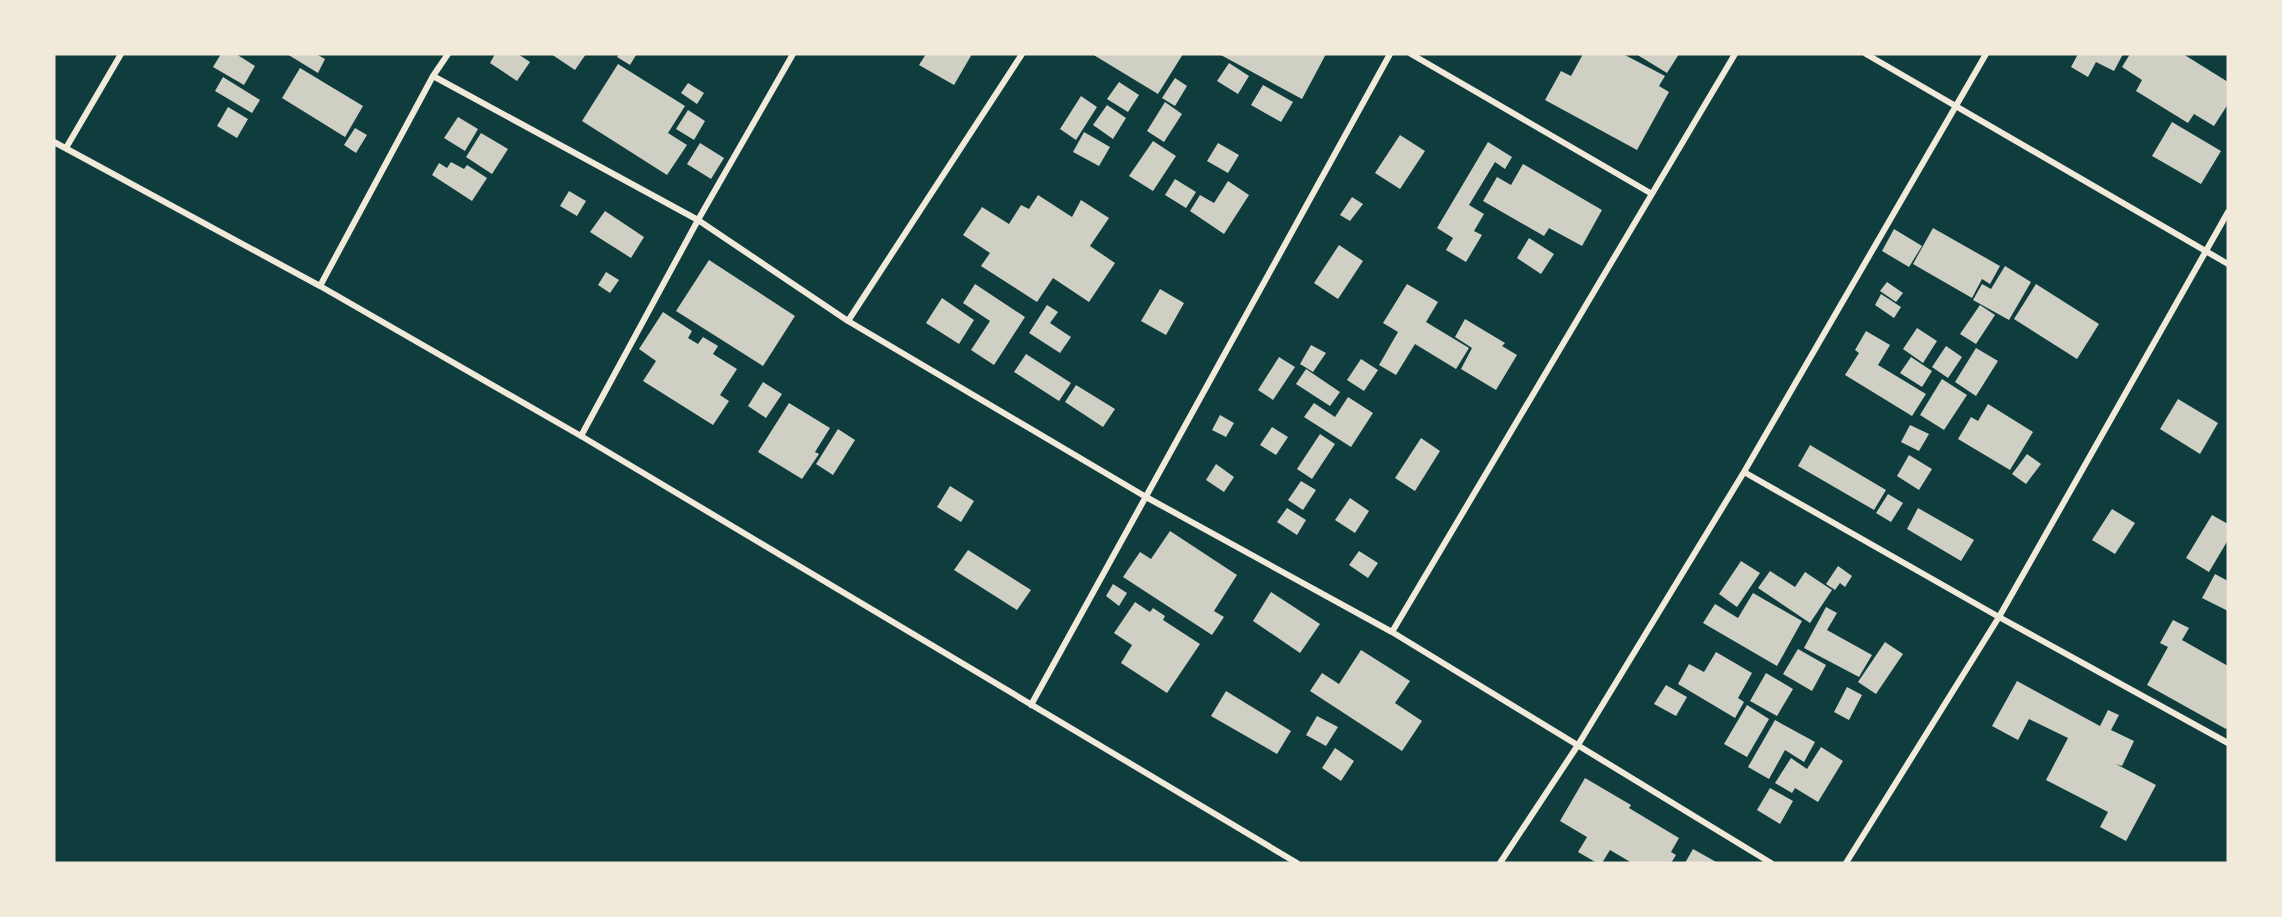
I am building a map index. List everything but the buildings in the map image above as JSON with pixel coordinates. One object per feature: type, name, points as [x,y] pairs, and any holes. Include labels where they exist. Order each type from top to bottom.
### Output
[{"type":"street","points":[[66,148],[121,54]]},
{"type":"street","points":[[320,286],[433,76],[448,54]]},
{"type":"street","points":[[581,436],[698,220],[793,54]]},
{"type":"street","points":[[848,321],[1022,54]]},
{"type":"street","points":[[1030,705],[1390,54]]},
{"type":"street","points":[[1412,54],[1652,194]]},
{"type":"street","points":[[1392,632],[1735,54]]},
{"type":"street","points":[[1866,54],[2228,264]]},
{"type":"street","points":[[1500,863],[1578,745],[1744,472],[1986,54]]},
{"type":"street","points":[[433,76],[698,220],[848,321],[1146,497],[1392,632],[1771,863]]},
{"type":"street","points":[[54,142],[320,286],[581,436],[1297,863]]},
{"type":"street","points":[[1846,863],[1999,617],[2228,213]]},
{"type":"street","points":[[1744,472],[1999,617],[2228,743]]}]
